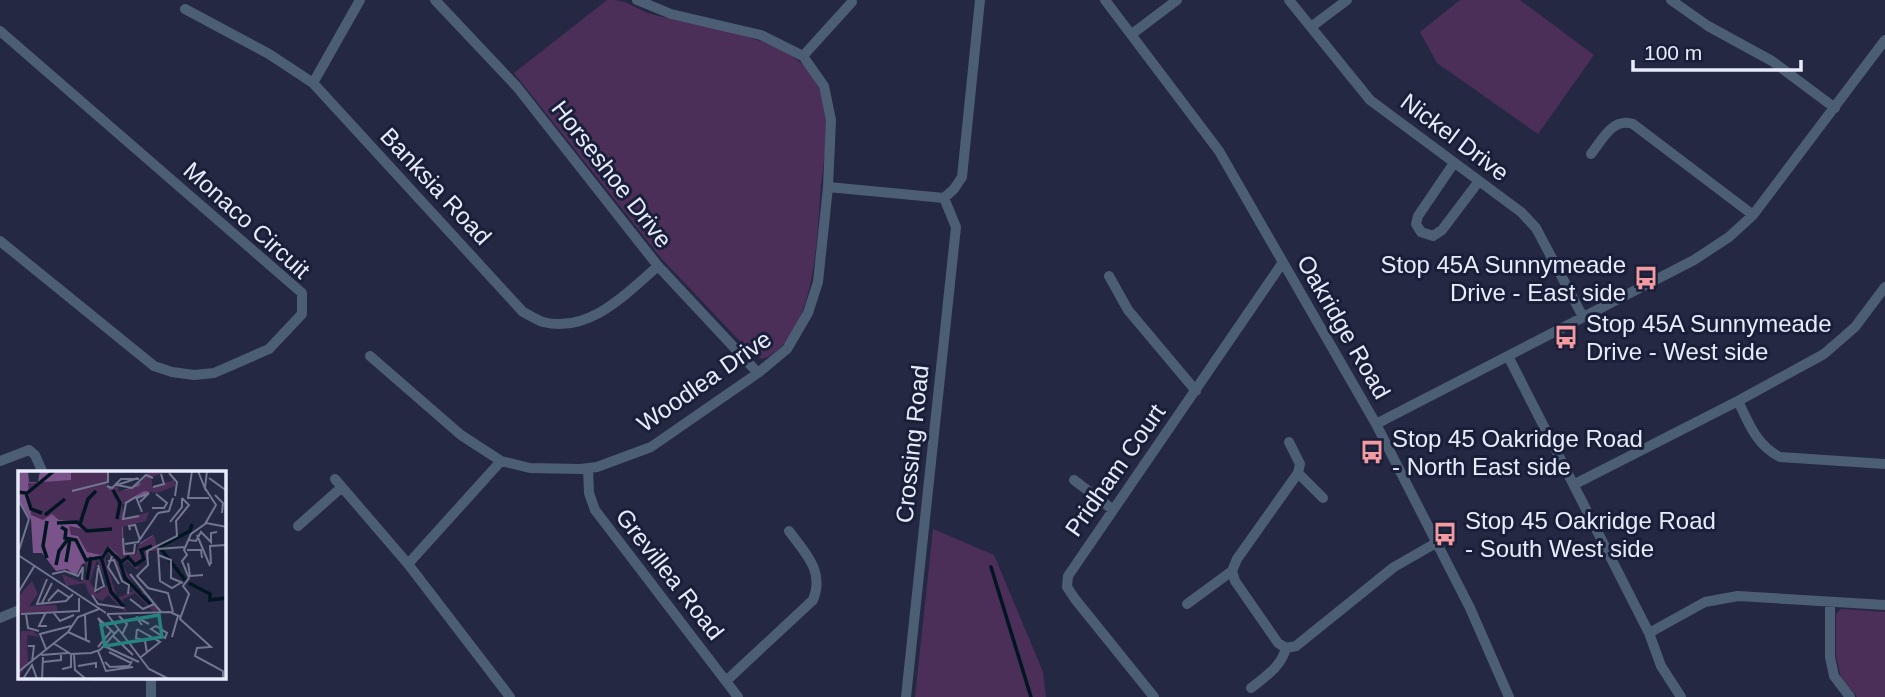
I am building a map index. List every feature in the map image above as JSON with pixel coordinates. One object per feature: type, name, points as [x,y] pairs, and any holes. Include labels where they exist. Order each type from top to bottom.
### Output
[{"type":"street","points":[[313,83],[360,0]]},
{"type":"street","name":"Horseshoe Drive","points":[[435,0],[517,86],[658,266],[758,373]]},
{"type":"street","name":"Woodlea Drive","points":[[370,356],[461,435],[501,461],[530,468],[588,468],[651,447],[758,373],[787,349],[808,313],[818,282],[828,187],[831,120],[824,86],[803,56],[761,35],[671,14],[637,0]]},
{"type":"street","points":[[828,187],[944,198],[954,189],[961,177],[980,0]]},
{"type":"street","name":"Oakridge Road","points":[[1105,0],[1219,151],[1376,424],[1470,608],[1509,697]]},
{"type":"street","points":[[1132,34],[1177,0]]},
{"type":"street","name":"Nickel Drive","points":[[1290,0],[1370,100],[1521,212],[1536,228],[1583,317]]},
{"type":"street","points":[[1311,27],[1347,0]]},
{"type":"street","points":[[1671,0],[1707,26],[1772,61],[1835,108]]},
{"type":"street","points":[[803,56],[852,2]]},
{"type":"street","name":"Banksia Road","points":[[185,9],[270,54],[313,83],[523,312],[544,322],[569,323],[597,315],[658,266]]},
{"type":"street","name":"Monaco Circuit","points":[[0,32],[302,293],[302,314],[269,349],[214,373],[194,375],[172,372],[154,366],[0,241]]},
{"type":"street","points":[[1376,424],[1694,260],[1729,237],[1753,215],[1885,40]]},
{"type":"street","points":[[1591,154],[1616,124],[1625,121],[1633,124],[1753,215]]},
{"type":"street","points":[[1454,163],[1418,216],[1416,224],[1421,232],[1433,236],[1442,230],[1479,181]]},
{"type":"street","name":"Crossing Road","points":[[906,697],[956,227],[944,198]]},
{"type":"street","name":"Pridham Court","points":[[1154,697],[1067,587],[1068,576],[1283,262]]},
{"type":"street","points":[[1109,276],[1128,310],[1196,391]]},
{"type":"street","points":[[1575,484],[1824,354],[1855,327],[1885,287]]},
{"type":"street","points":[[1508,356],[1649,633],[1661,666],[1681,697]]},
{"type":"street","points":[[1738,401],[1758,442],[1780,457],[1885,464]]},
{"type":"street","points":[[1187,604],[1232,570],[1298,473],[1300,464],[1289,442]]},
{"type":"street","points":[[0,461],[29,450],[35,455],[42,471]]},
{"type":"street","points":[[408,564],[501,461]]},
{"type":"street","name":"Grevillea Road","points":[[588,468],[589,494],[595,510],[738,697]]},
{"type":"street","points":[[1298,473],[1322,498]]},
{"type":"street","points":[[1074,480],[1112,509]]},
{"type":"street","points":[[298,526],[339,483],[408,564],[510,697]]},
{"type":"street","points":[[726,681],[813,600],[817,590],[817,573],[789,531]]},
{"type":"street","points":[[1232,570],[1235,581],[1278,643],[1286,648],[1296,646],[1394,568],[1436,543]]},
{"type":"street","points":[[1649,633],[1705,602],[1738,596],[1885,605]]},
{"type":"street","points":[[1830,602],[1832,667],[1834,676],[1850,697]]},
{"type":"street","points":[[0,618],[18,610]]},
{"type":"street","points":[[1251,688],[1274,670],[1286,648]]},
{"type":"shaded area","points":[[607,0],[621,1],[651,14],[758,40],[796,59],[809,72],[819,89],[825,108],[827,129],[811,282],[794,329],[781,347],[763,359],[753,355],[661,258],[514,73]]},
{"type":"shaded area","points":[[1460,0],[1520,0],[1594,55],[1538,134],[1437,63],[1420,32]]},
{"type":"shaded area","points":[[933,529],[994,555],[1043,672],[1046,697],[915,697]]},
{"type":"shaded area","points":[[1841,609],[1885,612],[1885,697],[1857,697],[1841,677],[1836,656],[1836,614]]},
{"type":"waterway","points":[[991,567],[1031,697]]},
{"type":"place","name":"Stop 45A Sunnymeade Drive - East side","points":[[1646,278]]},
{"type":"place","name":"Stop 45A Sunnymeade Drive - West side","points":[[1566,337]]},
{"type":"place","name":"Stop 45 Oakridge Road - North East side","points":[[1372,452]]},
{"type":"place","name":"Stop 45 Oakridge Road - South West side","points":[[1445,534]]}]
